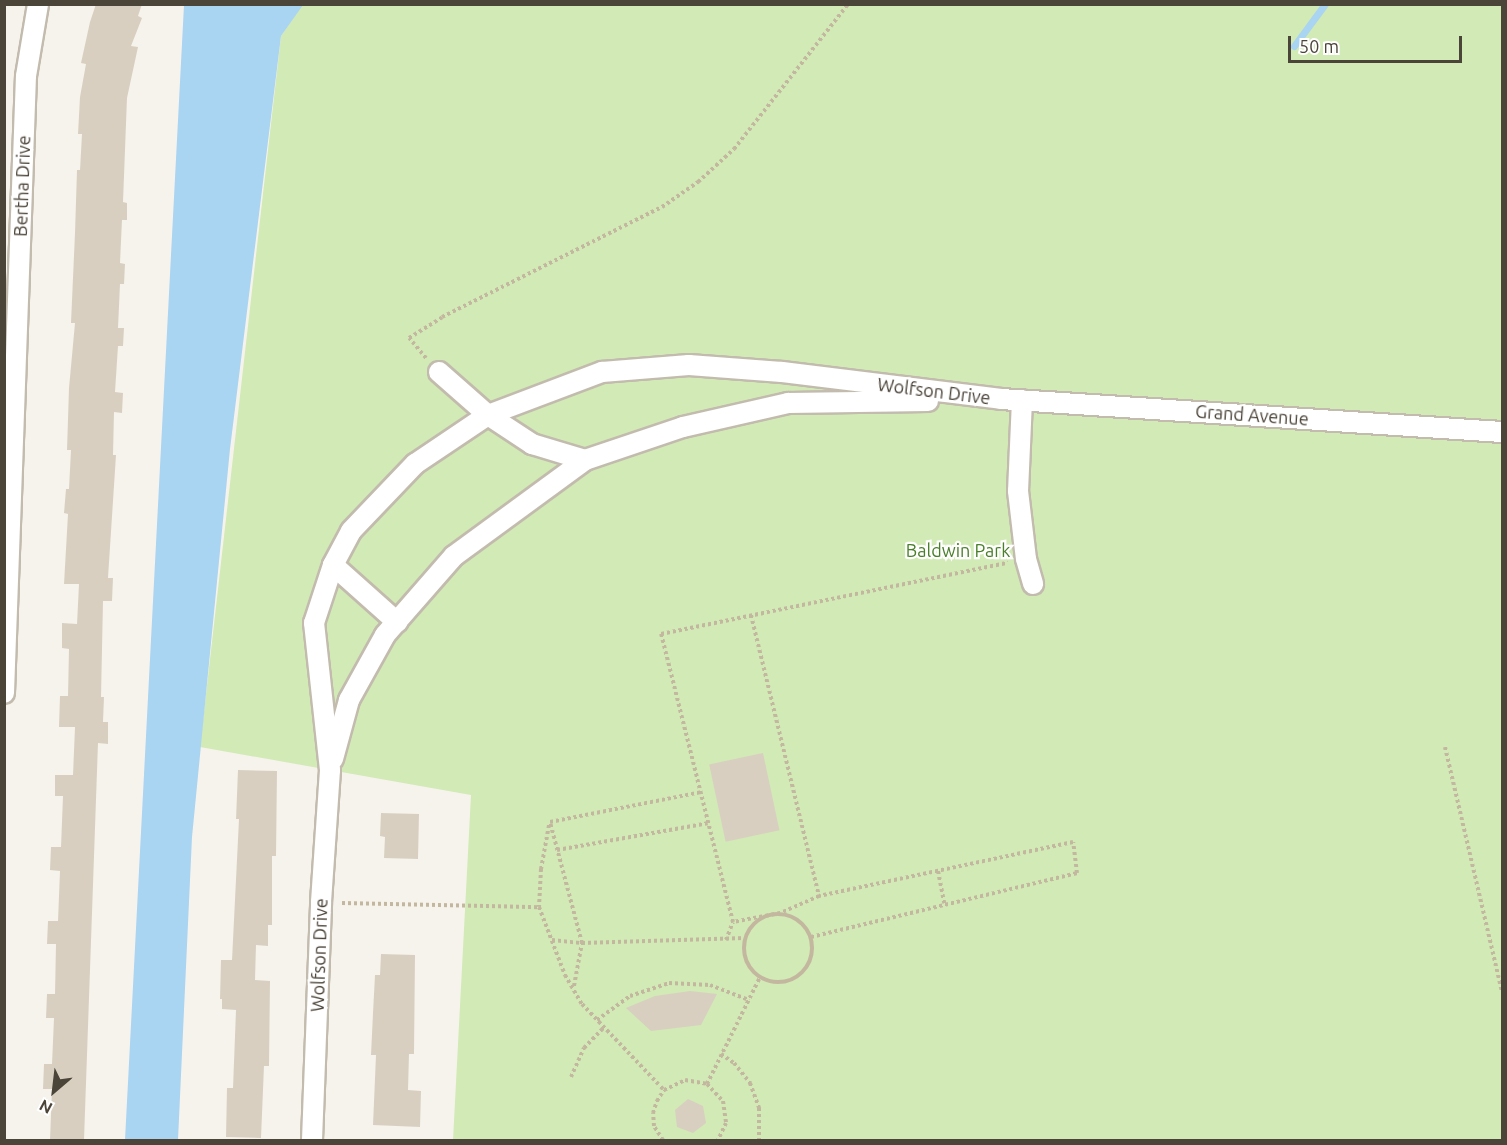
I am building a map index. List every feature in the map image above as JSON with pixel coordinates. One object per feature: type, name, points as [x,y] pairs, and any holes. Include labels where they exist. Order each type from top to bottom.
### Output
[{"type":"street","name":"Bertha Drive","points":[[4,693],[10,377],[26,76],[38,4]]},
{"type":"street","name":"Wolfson Drive","points":[[312,1140],[321,902],[330,770],[314,623],[333,565],[351,531],[382,496],[415,464],[488,415],[602,372],[689,365],[782,372],[1001,399]]},
{"type":"street","points":[[439,372],[488,415],[532,444],[585,460]]},
{"type":"street","name":"Wolfson Drive","points":[[330,770],[349,700],[385,635],[454,556],[585,460],[683,428],[788,403],[1001,399]]},
{"type":"street","name":"Grand Avenue","points":[[1001,399],[1503,432]]},
{"type":"street","points":[[1022,400],[1018,491],[1026,559],[1033,584]]},
{"type":"street","points":[[333,565],[397,622]]},
{"type":"path","points":[[439,372],[409,338],[442,317],[662,207],[698,182],[734,149],[848,4]]},
{"type":"path","points":[[726,940],[733,922],[661,634],[1026,559]]},
{"type":"path","points":[[752,615],[819,896]]},
{"type":"path","points":[[1445,747],[1503,992]]},
{"type":"path","points":[[550,822],[701,792]]},
{"type":"path","points":[[550,822],[582,943],[574,986]]},
{"type":"path","points":[[550,822],[541,869],[539,907],[565,975],[574,986],[582,1004],[664,1090]]},
{"type":"path","points":[[556,850],[708,823]]},
{"type":"path","points":[[733,922],[780,914],[819,896],[1073,842],[1077,873],[944,903],[811,937]]},
{"type":"path","points":[[938,870],[944,903]]},
{"type":"path","points":[[321,902],[539,907]]},
{"type":"path","points":[[767,916],[757,920],[745,938],[746,960],[760,977],[782,982],[802,972],[812,951],[811,937],[800,921],[780,914]]},
{"type":"path","points":[[552,940],[582,943],[745,938]]},
{"type":"path","points":[[707,1084],[760,977]]},
{"type":"path","points":[[597,1020],[630,996],[669,982],[710,985],[749,1000]]},
{"type":"path","points":[[571,1077],[584,1048],[604,1027]]},
{"type":"path","points":[[721,1054],[734,1063],[750,1083],[759,1108],[759,1139],[767,1140]]},
{"type":"path","points":[[663,1140],[654,1126],[653,1113],[657,1101],[664,1090],[685,1080],[707,1084],[723,1101],[726,1123],[718,1140]]},
{"type":"green space","name":"Baldwin Park","points":[[302,5],[1502,5],[1502,1140],[453,1140],[471,795],[200,747],[281,36]]},
{"type":"water","points":[[184,5],[303,5],[281,36],[230,449],[192,837],[178,1140],[125,1140]]},
{"type":"building","points":[[96,4],[142,4],[138,16],[142,18],[131,46],[138,47],[127,98],[123,202],[127,203],[127,220],[122,220],[120,263],[125,264],[124,284],[120,284],[118,328],[124,328],[123,346],[118,346],[115,392],[123,393],[122,413],[114,412],[113,455],[116,455],[108,578],[113,578],[112,601],[103,601],[101,697],[104,697],[103,722],[108,722],[108,744],[98,743],[84,1140],[50,1140],[52,1089],[43,1089],[44,1064],[52,1064],[54,1018],[46,1018],[47,994],[55,994],[56,944],[47,944],[48,921],[58,921],[60,871],[50,870],[51,847],[61,847],[63,796],[55,796],[55,775],[73,775],[75,727],[59,727],[60,696],[68,696],[69,649],[62,648],[62,623],[77,624],[79,584],[64,584],[68,514],[64,513],[66,489],[69,489],[71,450],[67,450],[69,388],[75,323],[71,323],[77,170],[80,170],[82,134],[78,134],[80,97],[86,64],[81,63]]},
{"type":"building","points":[[763,753],[779,830],[726,842],[709,764]]},
{"type":"building","points":[[238,770],[277,771],[276,856],[272,856],[272,925],[268,925],[268,946],[256,945],[255,980],[270,981],[269,1066],[264,1066],[261,1138],[226,1137],[227,1088],[233,1088],[236,1010],[222,1009],[221,960],[232,960],[239,819],[236,819]]},
{"type":"building","points":[[381,813],[419,814],[418,859],[384,858],[385,837],[380,836]]},
{"type":"building","points":[[381,954],[415,955],[414,1054],[409,1054],[408,1090],[421,1091],[420,1127],[373,1125],[376,1055],[371,1055],[375,975],[380,975]]},
{"type":"building","points":[[690,991],[717,994],[701,1025],[651,1031],[626,1008],[655,996]]},
{"type":"building","points":[[688,1099],[703,1106],[706,1123],[693,1133],[677,1127],[675,1110]]},
{"type":"waterway","points":[[1294,46],[1325,4]]}]
